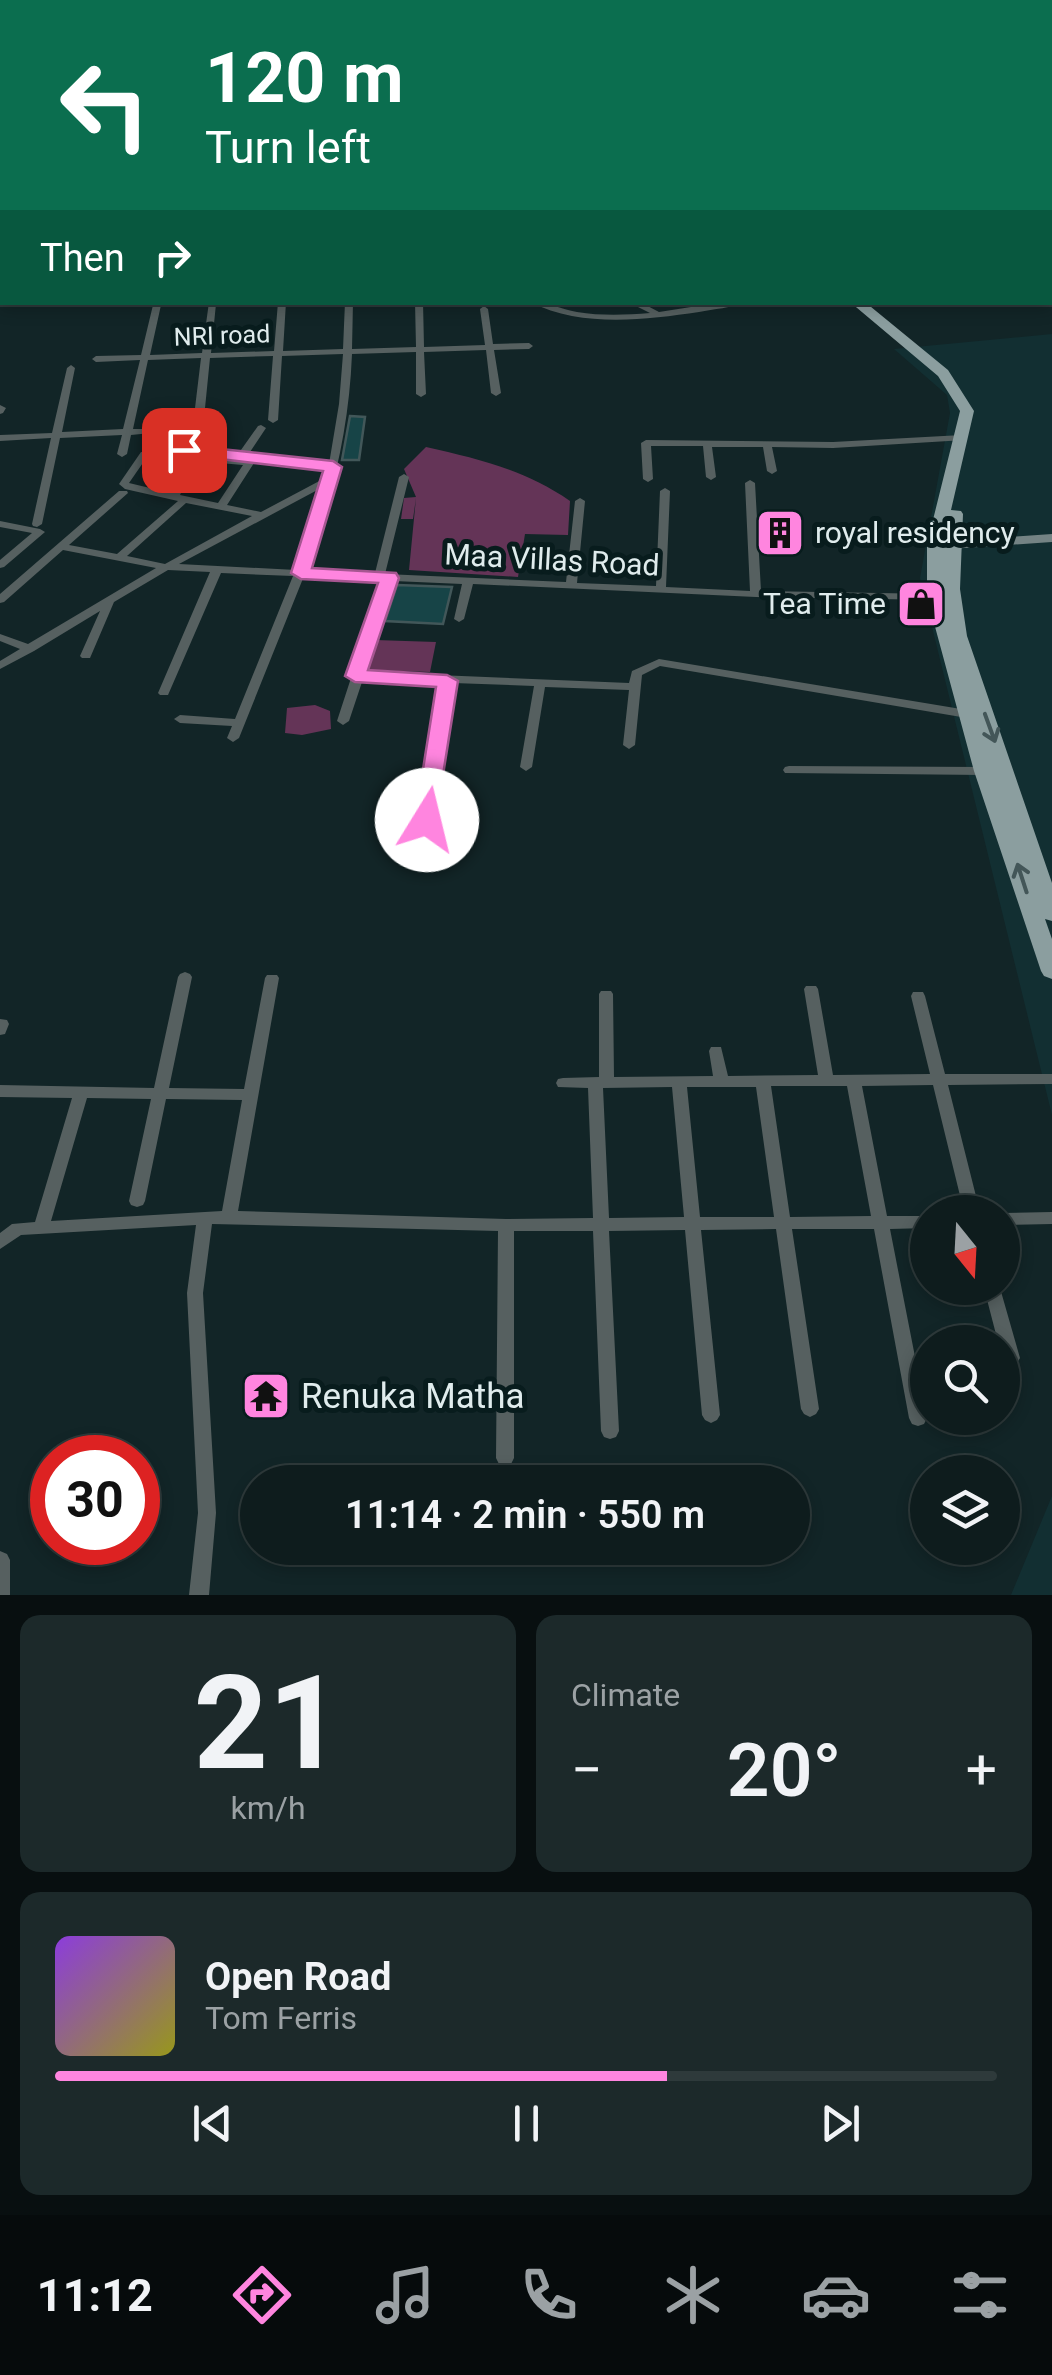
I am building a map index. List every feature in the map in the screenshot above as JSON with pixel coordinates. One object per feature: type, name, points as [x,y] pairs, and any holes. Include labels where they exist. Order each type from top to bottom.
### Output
[{"type":"main road","points":[[860,305],[900,334],[954,388],[968,412],[935,544],[936,597],[984,771],[1052,970]]},
{"type":"main road","points":[[874,305],[950,370],[980,412],[950,545],[958,636],[1052,914]]},
{"type":"street","points":[[122,454],[157,305]]},
{"type":"street","points":[[200,408],[212,305]]},
{"type":"street","points":[[273,420],[282,305]]},
{"type":"street","points":[[233,738],[300,576],[333,467],[348,351],[349,305]]},
{"type":"street","points":[[419,305],[421,394]]},
{"type":"street","points":[[540,305],[563,316],[662,314],[724,305]]},
{"type":"street","points":[[640,305],[662,314]]},
{"type":"street","points":[[484,309],[496,393]]},
{"type":"street","name":"NRI road","points":[[96,359],[529,346]]},
{"type":"street","points":[[36,524],[71,368]]},
{"type":"street","points":[[202,422],[184,450],[333,467]]},
{"type":"street","points":[[242,457],[260,428]]},
{"type":"street","points":[[0,438],[148,431]]},
{"type":"street","points":[[648,479],[646,442],[767,444],[962,438]]},
{"type":"street","points":[[707,443],[710,477]]},
{"type":"street","points":[[767,444],[772,471]]},
{"type":"street","points":[[221,506],[249,463],[140,455],[124,484],[177,500],[260,515]]},
{"type":"street","points":[[119,558],[177,500],[194,457]]},
{"type":"street","points":[[342,720],[384,577],[404,477]]},
{"type":"street","points":[[0,666],[166,567],[326,481]]},
{"type":"street","points":[[750,483],[756,594]]},
{"type":"street","points":[[661,590],[665,491]]},
{"type":"street","points":[[0,600],[123,493]]},
{"type":"street","points":[[571,586],[580,501]]},
{"type":"street","points":[[0,524],[40,532],[3,560]]},
{"type":"street","points":[[950,545],[1052,538]]},
{"type":"street","name":"Maa Villas Road","points":[[63,547],[166,567],[300,576],[936,597]]},
{"type":"street","points":[[164,693],[217,570]]},
{"type":"street","points":[[460,619],[468,581]]},
{"type":"street","points":[[86,656],[110,600]]},
{"type":"street","points":[[0,637],[26,648]]},
{"type":"street","points":[[0,658],[26,648]]},
{"type":"street","points":[[629,746],[636,673],[659,662],[967,714]]},
{"type":"street","points":[[355,676],[632,687]]},
{"type":"street","points":[[427,820],[447,681]]},
{"type":"street","points":[[526,767],[540,685]]},
{"type":"street","points":[[180,718],[240,723]]},
{"type":"street","points":[[790,770],[984,771]]},
{"type":"street","points":[[137,1201],[186,977]]},
{"type":"street","points":[[229,1217],[272,978]]},
{"type":"street","points":[[811,989],[826,1080]]},
{"type":"street","points":[[606,994],[601,1083],[602,1224],[610,1431]]},
{"type":"street","points":[[918,996],[968,1195]]},
{"type":"street","points":[[716,1052],[720,1082]]},
{"type":"street","points":[[563,1083],[1052,1079]]},
{"type":"street","points":[[763,1080],[810,1409]]},
{"type":"street","points":[[853,1080],[910,1375]]},
{"type":"street","points":[[680,1082],[711,1414]]},
{"type":"street","points":[[0,1091],[252,1095]]},
{"type":"street","points":[[41,1227],[81,1092]]},
{"type":"street","points":[[0,1242],[18,1229],[229,1217],[506,1225],[910,1222]]},
{"type":"street","points":[[199,1595],[206,1513],[195,1293],[206,1218]]},
{"type":"street","points":[[1020,1219],[1052,1218]]},
{"type":"street","points":[[505,1458],[506,1225]]},
{"type":"street","points":[[0,1560],[0,1595]]},
{"type":"shaded area","points":[[1052,334],[1052,1115],[920,578],[950,413],[947,395],[894,349]]},
{"type":"shaded area","points":[[426,447],[501,467],[553,490],[570,501],[568,535],[525,534],[518,577],[409,570],[416,498],[413,519],[401,519],[404,498],[416,497],[404,469]]},
{"type":"shaded area","points":[[375,640],[436,642],[430,672],[367,670]]},
{"type":"shaded area","points":[[315,705],[330,711],[331,729],[302,735],[285,733],[287,708]]},
{"type":"shaded area","points":[[1052,1496],[1052,1595],[1011,1595]]},
{"type":"building","points":[[350,416],[365,417],[359,460],[342,460]]},
{"type":"building","name":"royal residency","points":[[763,517],[794,518],[797,550],[765,549]]},
{"type":"building","points":[[397,585],[452,587],[443,624],[385,621]]},
{"type":"place","name":"royal residency","points":[[780,533]]},
{"type":"place","name":"Tea Time","points":[[921,604]]},
{"type":"place","name":"Renuka Matha","points":[[266,1396]]},
{"type":"route","points":[[184,450],[333,467],[301,573],[390,578],[355,676],[447,681],[427,820]]}]
